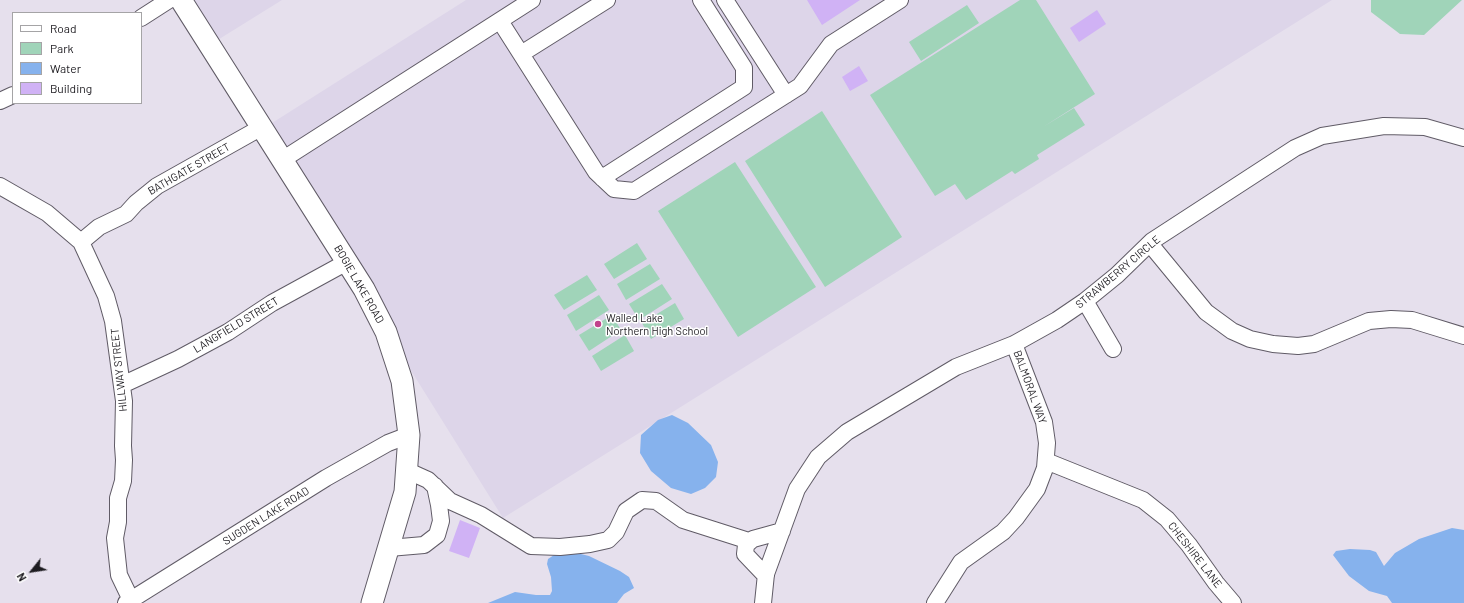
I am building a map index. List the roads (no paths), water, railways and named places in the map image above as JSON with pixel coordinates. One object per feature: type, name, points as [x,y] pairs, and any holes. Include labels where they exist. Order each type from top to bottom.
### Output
[{"type":"main road","name":"BOGIE LAKE ROAD","points":[[181,0],[364,289],[386,332],[402,381],[409,435],[408,471],[405,492],[372,603]]},
{"type":"street","points":[[142,17],[169,0]]},
{"type":"street","points":[[282,160],[532,0]]},
{"type":"street","points":[[521,54],[607,0]]},
{"type":"street","points":[[602,178],[744,87],[744,68],[701,0]]},
{"type":"street","points":[[725,0],[786,95]]},
{"type":"street","points":[[500,21],[596,172],[614,189],[634,191],[800,86],[831,44],[900,0]]},
{"type":"street","points":[[0,101],[12,95]]},
{"type":"street","name":"STRAWBERRY CIRCLE","points":[[763,603],[766,576],[797,489],[818,457],[847,432],[956,367],[1014,344],[1046,326],[1085,301],[1117,275],[1150,244],[1295,148],[1322,136],[1384,126],[1425,127],[1464,138]]},
{"type":"street","name":"BATHGATE STREET","points":[[81,242],[98,227],[126,214],[136,203],[157,186],[262,127]]},
{"type":"street","name":"HILLWAY STREET","points":[[0,186],[47,213],[81,242],[106,296],[113,320],[124,401],[123,481],[118,498],[118,522],[115,538],[118,575],[129,601]]},
{"type":"street","points":[[1150,244],[1206,312],[1232,331],[1250,339],[1292,345],[1314,344],[1369,321],[1391,319],[1412,320],[1464,336]]},
{"type":"street","name":"LANGFIELD STREET","points":[[122,385],[178,359],[228,332],[272,303],[347,262]]},
{"type":"street","points":[[1085,301],[1113,349]]},
{"type":"street","name":"BALMORAL WAY","points":[[935,603],[961,562],[1002,532],[1016,518],[1037,489],[1046,461],[1047,443],[1044,422],[1014,344]]},
{"type":"street","name":"SUGDEN LAKE ROAD","points":[[129,601],[326,478],[388,443],[409,435]]},
{"type":"street","name":"CHESHIRE LANE","points":[[1046,461],[1143,500],[1167,519],[1176,529],[1233,603]]},
{"type":"street","points":[[408,471],[428,480],[450,501],[481,515],[531,546],[560,547],[590,544],[608,540],[616,532],[626,511],[642,500],[656,501],[683,520],[749,541],[782,531]]},
{"type":"street","points":[[389,548],[424,545],[436,535],[441,521],[435,486]]},
{"type":"street","points":[[749,541],[745,554],[766,576]]},
{"type":"water","points":[[672,415],[688,423],[711,445],[718,462],[716,477],[705,488],[691,494],[671,488],[651,471],[640,453],[641,435],[658,420]]},
{"type":"water","points":[[1452,528],[1464,530],[1464,603],[1392,603],[1387,596],[1369,591],[1349,576],[1333,555],[1336,551],[1350,549],[1370,550],[1376,552],[1384,566],[1395,553],[1419,539]]},
{"type":"water","points":[[577,553],[589,556],[620,571],[629,577],[634,588],[624,594],[617,603],[488,603],[515,592],[550,595],[552,591],[551,577],[547,564],[548,559],[554,555]]},
{"type":"place","name":"Walled Lake Northern High School","points":[[598,324]]}]
